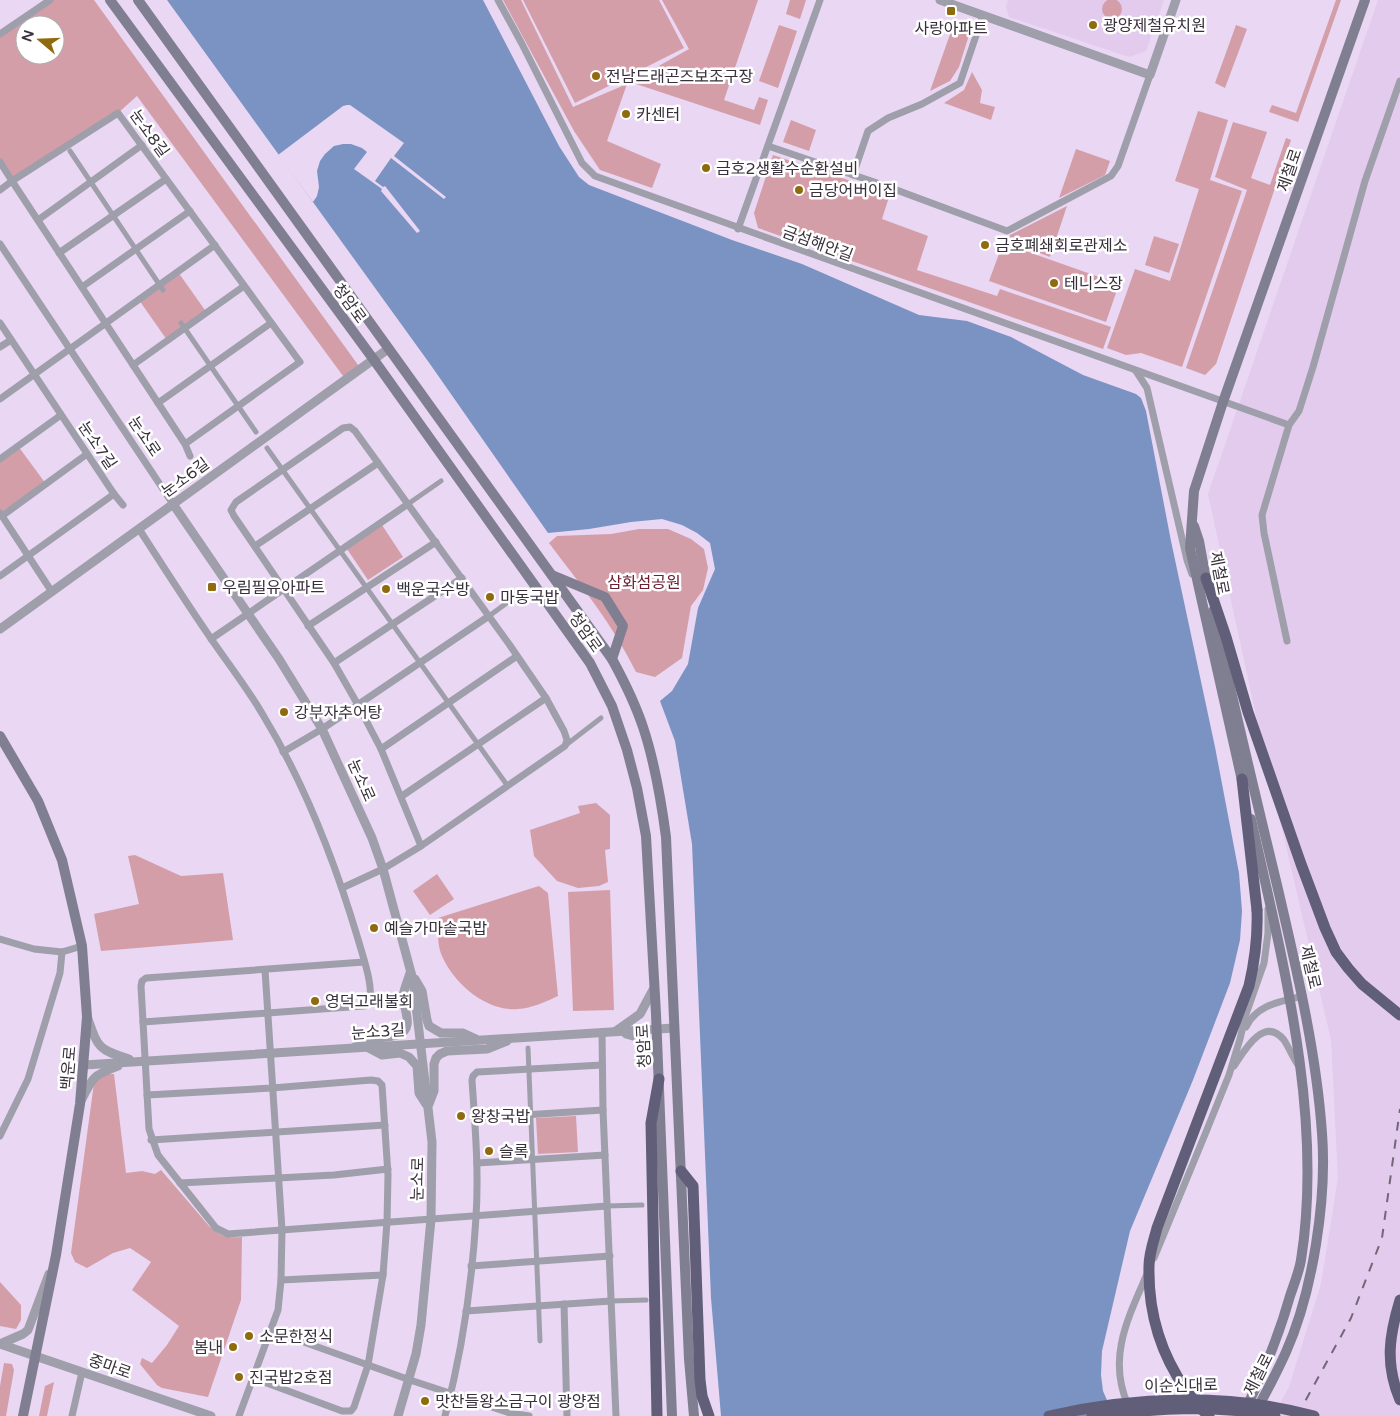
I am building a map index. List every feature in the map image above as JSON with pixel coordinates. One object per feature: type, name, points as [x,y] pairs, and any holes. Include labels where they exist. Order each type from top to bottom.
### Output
[{"type":"highway","points":[[1206,578],[1254,731],[1315,902],[1332,944],[1348,968],[1362,984],[1400,1014]]},
{"type":"highway","points":[[1209,1416],[1192,1397],[1168,1362],[1158,1336],[1151,1307],[1148,1264],[1157,1228],[1249,986],[1255,957],[1258,930],[1257,910],[1242,779]]},
{"type":"highway","points":[[657,1416],[651,1123],[659,1079]]},
{"type":"highway","points":[[681,1171],[693,1186],[700,1380],[702,1396],[709,1416]]},
{"type":"highway","points":[[1400,1300],[1390,1340],[1390,1364],[1394,1387],[1400,1400]]},
{"type":"highway","name":"이순신대로","points":[[1049,1416],[1106,1405],[1198,1400],[1263,1405],[1314,1416]]},
{"type":"highway","name":"이순신대로","points":[[1092,1416],[1176,1409],[1226,1410],[1275,1416]]},
{"type":"main road","name":"청암로","points":[[110,0],[374,360],[590,663],[612,706],[637,788],[646,836],[657,1029],[672,1416]]},
{"type":"main road","name":"청암로","points":[[138,0],[612,659],[630,693],[643,725],[660,790],[666,837],[689,1359],[694,1416]]},
{"type":"main road","name":"제철로","points":[[1242,1416],[1264,1373],[1301,1262],[1305,1224],[1307,1127],[1290,1000],[1190,548],[1194,491],[1223,402],[1365,0]]},
{"type":"main road","name":"제철로","points":[[1193,522],[1199,541],[1303,996],[1322,1133],[1323,1173],[1319,1218],[1308,1282],[1298,1320],[1286,1350],[1253,1416]]},
{"type":"main road","points":[[551,575],[605,598],[623,626],[612,659]]},
{"type":"main road","name":"백운로","points":[[0,736],[38,801],[62,860],[82,946],[87,1017],[80,1104],[56,1255],[23,1416]]},
{"type":"street","points":[[0,34],[50,0]]},
{"type":"street","name":"금섬해안길","points":[[498,0],[582,164],[595,176],[1289,426]]},
{"type":"street","points":[[738,229],[820,0]]},
{"type":"street","points":[[940,0],[1150,75]]},
{"type":"street","points":[[768,146],[1007,231],[1111,176],[1118,166],[1176,0]]},
{"type":"street","points":[[854,175],[868,131],[888,118],[922,104],[960,83],[983,15]]},
{"type":"street","points":[[1287,641],[1264,533],[1262,515],[1289,426],[1299,411],[1313,367],[1365,181],[1400,81]]},
{"type":"street","name":"눈소8길","points":[[12,181],[118,112],[300,362],[184,444]]},
{"type":"street","points":[[38,220],[142,145]]},
{"type":"street","points":[[70,151],[161,287]]},
{"type":"street","points":[[0,162],[158,403],[190,456]]},
{"type":"street","points":[[59,253],[166,179]]},
{"type":"street","points":[[0,190],[12,181]]},
{"type":"street","points":[[82,287],[190,211]]},
{"type":"street","name":"눈소로","points":[[0,244],[302,694],[322,729],[372,838],[383,869],[410,970],[428,1106],[433,1161],[431,1219],[421,1325],[410,1380],[398,1416]]},
{"type":"street","points":[[0,399],[161,287],[215,245]]},
{"type":"street","points":[[133,365],[182,326],[244,286]]},
{"type":"street","name":"눈소7길","points":[[0,323],[114,494],[0,576]]},
{"type":"street","points":[[158,403],[271,323]]},
{"type":"street","points":[[182,326],[256,432]]},
{"type":"street","points":[[0,347],[11,340]]},
{"type":"street","name":"눈소6길","points":[[0,629],[388,350]]},
{"type":"street","points":[[1136,371],[1147,388],[1187,560],[1203,606]]},
{"type":"street","points":[[0,459],[61,415]]},
{"type":"street","points":[[421,846],[382,749],[358,705],[334,663],[234,516],[233,505],[282,469],[343,428],[350,427],[355,431],[518,656],[546,698],[564,731],[567,740],[565,746]]},
{"type":"street","points":[[267,448],[507,785]]},
{"type":"street","points":[[52,592],[1,514],[87,454]]},
{"type":"street","points":[[255,546],[378,463]]},
{"type":"street","points":[[211,639],[441,481]]},
{"type":"street","points":[[114,494],[123,505]]},
{"type":"street","points":[[139,529],[264,716],[283,752],[324,839],[342,888],[364,962],[371,993],[368,1005],[143,1022]]},
{"type":"street","points":[[308,626],[436,542]]},
{"type":"street","points":[[334,663],[462,578]]},
{"type":"street","points":[[283,752],[358,705],[523,591]]},
{"type":"street","points":[[382,749],[518,656]]},
{"type":"street","points":[[402,796],[546,698]]},
{"type":"street","points":[[342,888],[383,869],[421,846],[565,746],[601,718]]},
{"type":"street","points":[[1133,1416],[1120,1385],[1119,1357],[1121,1343],[1132,1310],[1228,1075],[1240,1039],[1245,1017],[1264,963],[1268,933],[1268,896]]},
{"type":"street","points":[[0,939],[34,950],[62,952],[82,946]]},
{"type":"street","points":[[0,1136],[28,1079],[60,973],[62,952]]},
{"type":"street","points":[[364,962],[146,978],[142,981],[146,1095],[148,1129],[151,1140],[158,1155],[216,1228],[228,1234],[642,1205]]},
{"type":"street","points":[[239,1416],[278,1310],[281,1280],[282,1230],[267,1014],[266,970]]},
{"type":"street","points":[[410,970],[422,991],[427,1020],[430,1026],[441,1033],[463,1033],[478,1040]]},
{"type":"street","points":[[354,1048],[367,1039],[395,1035],[405,1029],[408,1023],[404,996],[410,970]]},
{"type":"street","points":[[616,1032],[640,1014],[655,986]]},
{"type":"street","points":[[1240,1039],[1249,1020],[1257,1012],[1267,1006],[1303,996]]},
{"type":"street","points":[[80,1104],[91,1081],[97,1075],[129,1062],[129,1059],[103,1050],[96,1042],[87,1017]]},
{"type":"street","name":"눈소3길","points":[[84,1065],[674,1028]]},
{"type":"street","points":[[602,1032],[603,1110],[616,1416]]},
{"type":"street","points":[[616,1032],[641,1038],[648,1045],[658,1063]]},
{"type":"street","points":[[1228,1075],[1254,1039],[1260,1034],[1268,1032],[1276,1034],[1283,1039],[1298,1066],[1301,1081]]},
{"type":"street","points":[[428,1106],[434,1091],[434,1064],[440,1054],[447,1051],[487,1049],[517,1038]]},
{"type":"street","points":[[366,1047],[382,1055],[400,1053],[409,1057],[416,1066],[419,1093],[428,1106]]},
{"type":"street","points":[[528,1048],[540,1341]]},
{"type":"street","points":[[445,1416],[451,1394],[466,1311],[472,1266],[476,1216],[477,1163],[473,1076],[477,1072],[602,1065]]},
{"type":"street","points":[[146,1095],[371,1080],[378,1081],[382,1085],[388,1169],[383,1276],[368,1365],[354,1407],[352,1411],[347,1412],[253,1378]]},
{"type":"street","points":[[474,1118],[603,1110]]},
{"type":"street","points":[[151,1140],[385,1124]]},
{"type":"street","points":[[477,1163],[605,1154]]},
{"type":"street","points":[[180,1183],[279,1179],[388,1169]]},
{"type":"street","points":[[0,1344],[28,1330],[56,1255]]},
{"type":"street","points":[[472,1266],[610,1256]]},
{"type":"street","points":[[281,1280],[383,1276]]},
{"type":"street","points":[[466,1311],[646,1300]]},
{"type":"street","points":[[564,1304],[567,1416]]},
{"type":"street","points":[[270,1330],[451,1394],[529,1416]]},
{"type":"street","name":"중마로","points":[[0,1344],[211,1416]]},
{"type":"street","points":[[72,1416],[82,1372]]},
{"type":"shaded area","name":"광양제철유치원","points":[[1008,0],[1164,0],[1146,51],[1129,57],[1009,17],[1006,6]]},
{"type":"shaded area","points":[[1378,0],[1400,0],[1400,1416],[1273,1416],[1289,1387],[1321,1284],[1338,1178],[1331,1040],[1260,734],[1208,494]]},
{"type":"green space","points":[[1112,-1],[1119,2],[1122,9],[1119,16],[1112,19],[1105,16],[1102,9],[1105,2]]},
{"type":"green space","points":[[50,0],[94,0],[361,369],[346,380],[137,96],[118,113],[12,181],[0,162],[0,34],[15,24],[15,65],[65,65],[65,15],[28,15]]},
{"type":"green space","points":[[503,0],[521,0],[573,107],[627,84],[607,141],[661,164],[652,188],[600,170],[574,131]]},
{"type":"green space","name":"전남드래곤즈보조구장","points":[[523,0],[659,0],[684,48],[575,103]]},
{"type":"green space","points":[[662,0],[758,0],[724,100],[754,110],[759,97],[768,100],[760,125],[630,82],[689,49]]},
{"type":"green space","points":[[790,0],[806,0],[800,19],[786,14]]},
{"type":"green space","points":[[1336,0],[1341,0],[1298,122],[1269,112],[1272,105],[1296,113]]},
{"type":"green space","points":[[954,23],[970,32],[959,67],[950,81],[930,91]]},
{"type":"green space","points":[[779,25],[797,31],[778,88],[759,81]]},
{"type":"green space","points":[[1236,25],[1247,29],[1225,88],[1215,83]]},
{"type":"green space","points":[[972,72],[982,90],[980,103],[995,107],[991,120],[944,103],[964,90]]},
{"type":"green space","points":[[1198,111],[1228,120],[1210,180],[1242,191],[1182,367],[1141,353],[1126,355],[1107,348],[1135,269],[1170,281],[1199,189],[1175,181]]},
{"type":"green space","points":[[791,120],[816,130],[809,151],[783,142]]},
{"type":"green space","points":[[1233,122],[1267,132],[1251,178],[1270,185],[1286,138],[1291,140],[1216,364],[1205,375],[1186,368],[1247,190],[1215,177]]},
{"type":"green space","points":[[1076,149],[1110,161],[1105,175],[1059,198]]},
{"type":"green space","points":[[773,155],[890,194],[882,219],[928,236],[917,270],[997,296],[1000,289],[1111,327],[1103,349],[758,228],[754,213]]},
{"type":"green space","points":[[1067,206],[1050,257],[1008,241],[1010,235]]},
{"type":"green space","points":[[1154,236],[1179,244],[1169,273],[1145,265]]},
{"type":"green space","name":"테니스장","points":[[1003,243],[1119,284],[1106,322],[989,281]]},
{"type":"green space","points":[[178,272],[207,313],[167,340],[139,300]]},
{"type":"green space","points":[[18,446],[46,484],[0,513],[0,459]]},
{"type":"green space","points":[[382,525],[403,557],[368,580],[347,549]]},
{"type":"green space","name":"삼화섬공원","points":[[639,529],[668,529],[691,539],[704,549],[708,568],[703,590],[691,606],[682,658],[655,677],[636,672],[607,621],[549,543],[557,536],[611,534]]},
{"type":"green space","points":[[596,803],[610,815],[610,849],[605,850],[608,882],[599,886],[578,888],[557,881],[534,856],[530,830],[580,813],[578,806]]},
{"type":"green space","points":[[135,855],[181,876],[223,873],[233,940],[101,951],[94,914],[139,904],[128,856]]},
{"type":"green space","points":[[437,874],[454,899],[430,915],[413,891]]},
{"type":"green space","points":[[539,886],[548,893],[558,996],[518,1009],[506,1009],[483,1001],[463,986],[447,966],[439,947],[438,918]]},
{"type":"green space","points":[[610,890],[614,1010],[573,1011],[568,892]]},
{"type":"green space","points":[[107,1074],[114,1074],[126,1173],[142,1171],[155,1174],[161,1170],[209,1226],[224,1236],[242,1237],[241,1300],[208,1397],[162,1388],[157,1385],[140,1364],[142,1358],[152,1363],[167,1345],[179,1326],[132,1290],[151,1262],[130,1248],[113,1253],[87,1268],[75,1262],[71,1253],[94,1083]]},
{"type":"green space","points":[[576,1116],[578,1152],[538,1154],[536,1118]]},
{"type":"green space","points":[[0,1282],[21,1305],[21,1320],[16,1329],[0,1326]]},
{"type":"green space","points":[[4,1363],[12,1364],[14,1370],[6,1416],[0,1416],[0,1386]]},
{"type":"green space","points":[[54,1382],[47,1416],[39,1416],[45,1386]]},
{"type":"water","points":[[167,0],[483,0],[559,146],[579,177],[589,185],[732,240],[802,264],[919,315],[967,321],[1011,337],[1083,375],[1136,394],[1141,398],[1146,411],[1171,541],[1215,747],[1239,873],[1242,911],[1240,940],[1230,983],[1193,1080],[1130,1231],[1102,1351],[1101,1375],[1103,1391],[1114,1416],[721,1416],[711,1298],[692,844],[675,741],[660,701],[672,691],[688,664],[698,608],[715,569],[710,543],[682,525],[662,519],[548,533],[430,364]]},
{"type":"pier","points":[[350,105],[404,143],[394,156],[446,197],[444,199],[391,158],[375,181],[383,187],[385,186],[420,231],[417,233],[381,191],[382,189],[354,169],[367,152],[362,148],[351,144],[343,144],[334,146],[325,154],[320,161],[317,171],[319,187],[313,202],[278,155],[343,106]]},
{"type":"railway","points":[[1297,1416],[1351,1318],[1382,1238],[1400,1109]]},
{"type":"place","name":"사랑아파트","points":[[951,11]]},
{"type":"place","name":"광양제철유치원","points":[[1093,25]]},
{"type":"place","name":"전남드래곤즈보조구장","points":[[596,76]]},
{"type":"place","name":"카센터","points":[[626,114]]},
{"type":"place","name":"금호2생활수순환설비","points":[[706,168]]},
{"type":"place","name":"금당어버이집","points":[[799,190]]},
{"type":"place","name":"금호폐쇄회로관제소","points":[[985,245]]},
{"type":"place","name":"테니스장","points":[[1054,283]]},
{"type":"place","name":"우림필유아파트","points":[[212,587]]},
{"type":"place","name":"백운국수방","points":[[386,589]]},
{"type":"place","name":"마동국밥","points":[[490,597]]},
{"type":"place","name":"강부자추어탕","points":[[284,712]]},
{"type":"place","name":"예슬가마솥국밥","points":[[374,928]]},
{"type":"place","name":"영덕고래불회","points":[[315,1001]]},
{"type":"place","name":"왕창국밥","points":[[461,1116]]},
{"type":"place","name":"슬록","points":[[489,1151]]},
{"type":"place","name":"소문한정식","points":[[249,1336]]},
{"type":"place","name":"봄내","points":[[233,1347]]},
{"type":"place","name":"진국밥2호점","points":[[239,1377]]},
{"type":"place","name":"맛찬들왕소금구이 광양점","points":[[425,1401]]}]
